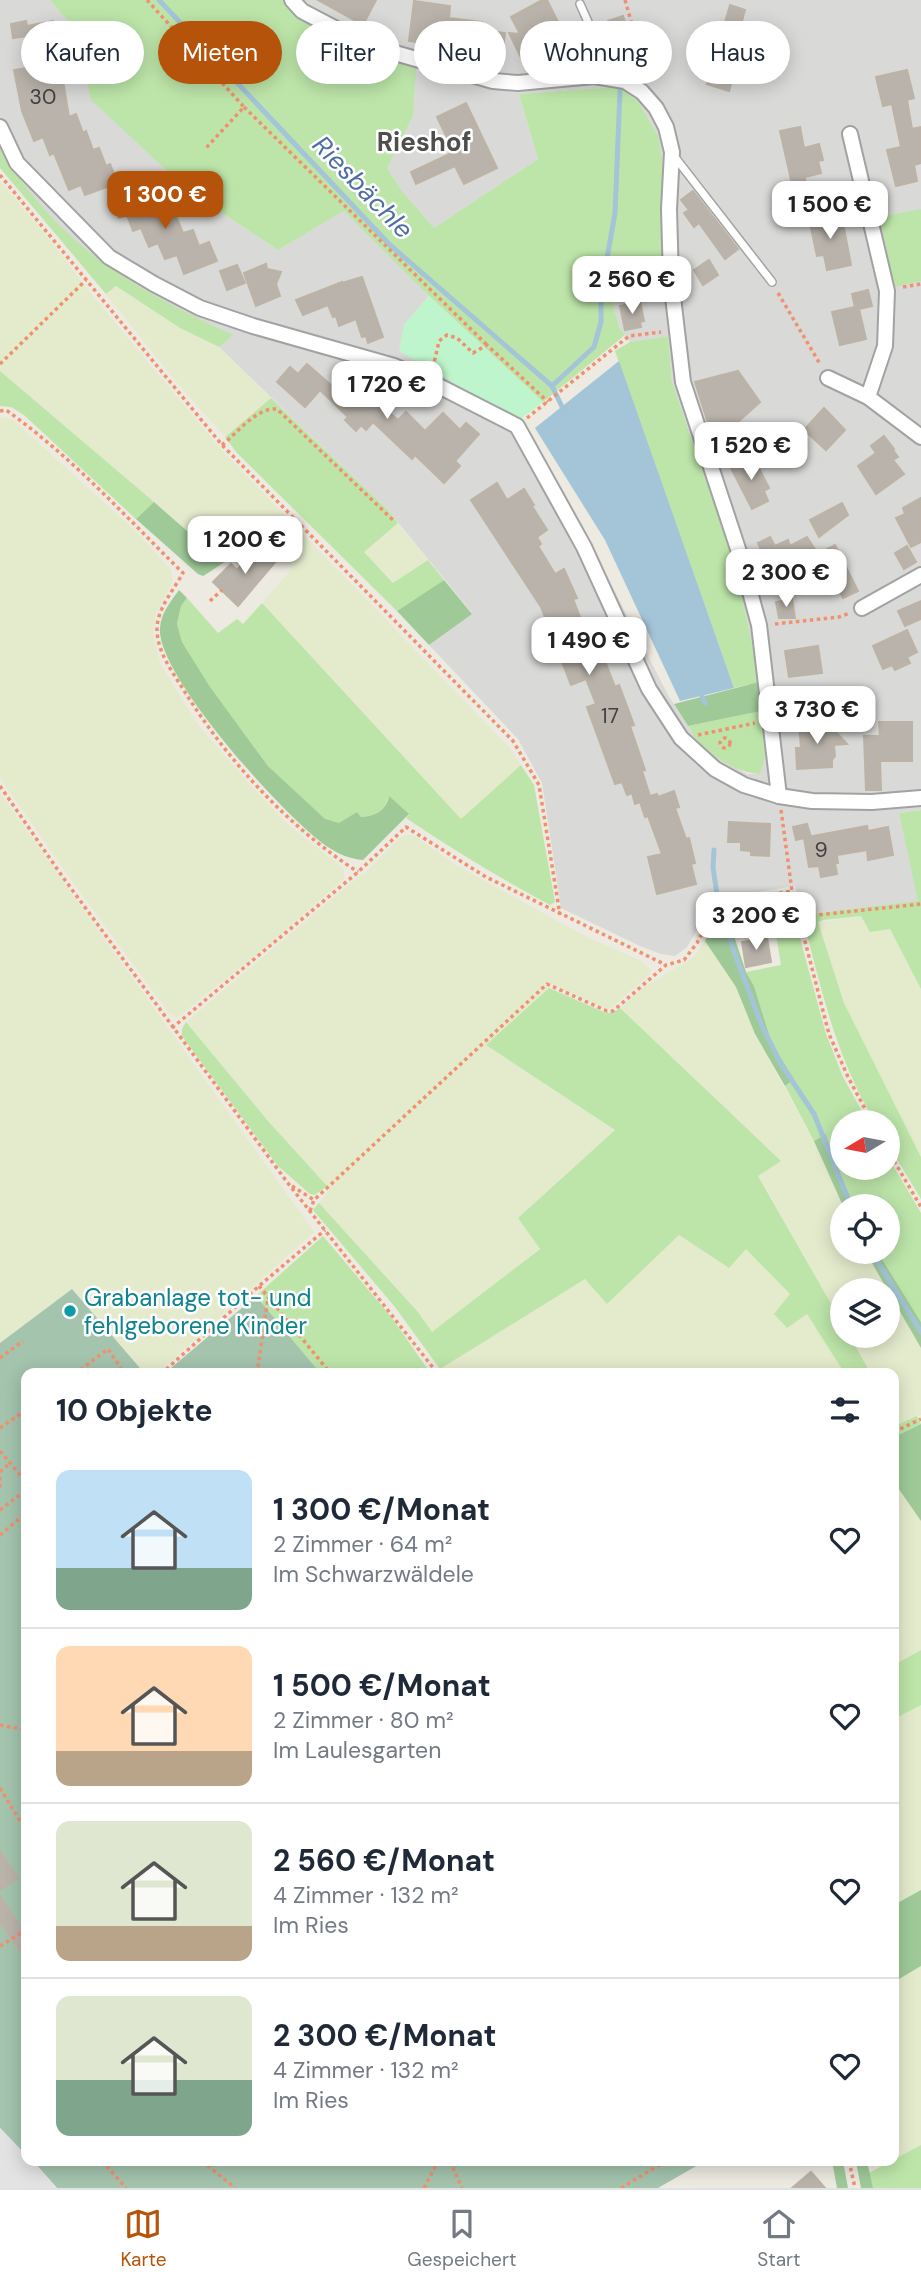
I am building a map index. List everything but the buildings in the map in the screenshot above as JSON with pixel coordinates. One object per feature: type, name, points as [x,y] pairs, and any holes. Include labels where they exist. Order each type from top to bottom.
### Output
[{"type":"street","points":[[292,0],[302,11],[367,45],[494,81],[520,83]]},
{"type":"street","points":[[627,84],[642,92],[656,108],[666,127],[672,152],[669,209],[671,280],[683,382],[740,555],[759,625],[779,796]]},
{"type":"street","points":[[0,127],[17,163],[109,257],[154,284],[200,308],[394,366],[517,426],[584,547],[649,689],[681,738],[715,769],[744,785],[779,796],[813,801],[872,802],[921,798]]},
{"type":"street","points":[[850,134],[887,291],[885,346],[868,397]]},
{"type":"street","points":[[828,378],[868,397],[921,437]]},
{"type":"street","points":[[862,608],[921,575]]},
{"type":"lane","points":[[580,4],[588,21]]},
{"type":"lane","points":[[672,152],[772,282]]},
{"type":"path","points":[[147,0],[244,107],[548,402]]},
{"type":"path","points":[[625,0],[631,21]]},
{"type":"path","points":[[206,148],[244,107]]},
{"type":"path","points":[[0,175],[222,445],[513,741],[539,785],[560,915]]},
{"type":"path","points":[[0,364],[86,279]]},
{"type":"path","points":[[772,282],[828,378]]},
{"type":"path","points":[[517,426],[629,336],[678,330]]},
{"type":"path","points":[[427,380],[436,360],[439,341],[447,335],[457,338],[473,353],[487,345]]},
{"type":"path","points":[[222,445],[260,413],[271,408],[277,409],[394,522]]},
{"type":"path","points":[[0,411],[6,410],[20,420],[78,469],[183,573],[159,613],[158,642],[166,661],[207,728],[279,810],[332,855],[358,872]]},
{"type":"path","points":[[210,601],[222,590]]},
{"type":"path","points":[[759,625],[839,617],[862,608]]},
{"type":"path","points":[[681,738],[771,720]]},
{"type":"path","points":[[724,729],[725,738]]},
{"type":"path","points":[[0,786],[172,1028],[287,1182],[434,1368]]},
{"type":"path","points":[[779,796],[792,891],[829,1034],[866,1110]]},
{"type":"path","points":[[172,1028],[358,872],[406,827],[486,877],[666,965]]},
{"type":"path","points":[[310,1211],[314,1199],[547,984],[607,1011],[613,1011],[666,965],[684,960],[697,943],[710,918],[721,906],[733,901],[792,891]]},
{"type":"path","points":[[799,920],[817,915],[921,904]]},
{"type":"path","points":[[900,1171],[921,1207]]},
{"type":"path","points":[[287,1182],[314,1199]]},
{"type":"path","points":[[168,1368],[325,1230]]},
{"type":"path","points":[[259,1286],[326,1368]]},
{"type":"path","points":[[258,1368],[268,1297]]},
{"type":"path","points":[[0,1358],[23,1341]]},
{"type":"path","points":[[83,1368],[108,1349],[121,1368]]},
{"type":"path","points":[[0,1429],[21,1414]]},
{"type":"path","points":[[899,1430],[921,1419]]},
{"type":"path","points":[[0,1451],[21,1476]]},
{"type":"path","points":[[0,1489],[0,1474],[10,1463]]},
{"type":"path","points":[[0,1510],[21,1494]]},
{"type":"path","points":[[0,1535],[21,1517]]},
{"type":"path","points":[[0,1725],[21,1729]]},
{"type":"path","points":[[0,1788],[21,1823]]},
{"type":"path","points":[[0,1946],[21,1933]]},
{"type":"path","points":[[107,2166],[127,2188]]},
{"type":"path","points":[[208,2166],[235,2188]]},
{"type":"path","points":[[424,2188],[435,2166]]},
{"type":"path","points":[[452,2166],[462,2188]]},
{"type":"path","points":[[621,2188],[658,2166]]},
{"type":"path","points":[[850,2166],[855,2188]]},
{"type":"shaded area","points":[[0,0],[50,0],[68,21],[21,21],[21,84],[104,84],[189,191],[278,250],[344,211],[429,296],[404,325],[518,421],[528,433],[568,500],[668,695],[699,744],[747,774],[759,774],[735,564],[672,382],[668,336],[630,342],[619,327],[610,298],[659,139],[640,104],[626,91],[615,87],[519,94],[538,159],[434,228],[402,191],[387,168],[413,116],[378,84],[400,84],[400,21],[310,21],[287,0],[921,0],[921,810],[899,813],[919,902],[802,915],[795,886],[727,897],[711,906],[687,947],[675,956],[640,946],[561,908],[542,783],[518,739],[429,645],[472,613],[388,510],[219,347],[232,335],[182,312],[85,251],[43,209],[15,174],[0,148]]},
{"type":"shaded area","points":[[0,2128],[21,2150],[21,2166],[37,2166],[57,2188],[0,2188]]},
{"type":"green space","points":[[50,0],[287,0],[328,21],[296,21],[296,84],[400,84],[400,58],[414,65],[413,116],[387,168],[402,191],[434,228],[538,159],[519,94],[615,87],[623,89],[640,104],[659,138],[664,178],[663,282],[611,298],[619,327],[625,335],[543,402],[429,296],[344,211],[278,250],[189,191],[91,100],[87,84],[144,84],[144,21],[68,21]]},
{"type":"green space","points":[[0,148],[22,182],[46,211],[101,261],[163,300],[233,335],[219,347],[180,328],[116,286],[106,294],[0,168]]},
{"type":"green space","points":[[0,181],[220,448],[509,747],[521,765],[461,820],[262,603],[292,569],[262,537],[248,525],[216,548],[203,544],[0,371]]},
{"type":"green space","points":[[921,209],[921,281],[894,287],[880,217]]},
{"type":"green space","points":[[116,286],[180,328],[219,347],[271,398],[225,437],[172,377],[106,294]]},
{"type":"green space","points":[[429,296],[543,402],[518,421],[399,351],[404,325]]},
{"type":"green space","points":[[668,336],[672,382],[735,564],[759,677],[759,682],[734,688],[615,351],[630,342]]},
{"type":"green space","points":[[0,371],[154,502],[136,519],[24,415],[11,407],[0,406]]},
{"type":"green space","points":[[271,398],[388,510],[398,523],[364,552],[393,583],[428,560],[444,580],[397,611],[237,453],[225,437]]},
{"type":"green space","points":[[0,417],[12,419],[130,526],[170,568],[173,581],[156,614],[153,634],[160,663],[198,725],[248,782],[286,823],[344,869],[344,879],[268,945],[177,1018],[169,1013],[0,778]]},
{"type":"green space","points":[[154,502],[202,544],[217,548],[249,525],[262,537],[203,576],[136,519]]},
{"type":"green space","points":[[398,523],[428,560],[394,583],[363,552]]},
{"type":"green space","points":[[444,580],[472,614],[429,645],[397,611]]},
{"type":"green space","points":[[179,590],[187,598],[181,606],[177,624],[182,642],[210,687],[268,766],[325,819],[339,823],[357,812],[361,817],[375,814],[383,809],[389,796],[409,814],[363,860],[336,852],[309,832],[256,779],[201,711],[164,650],[160,628],[164,612]]},
{"type":"green space","points":[[187,598],[218,633],[237,619],[243,624],[262,603],[461,819],[521,765],[534,785],[555,902],[550,905],[459,852],[406,818],[409,815],[388,797],[385,806],[375,814],[361,817],[357,812],[339,824],[325,820],[268,766],[210,688],[182,642],[177,624],[181,606]]},
{"type":"green space","points":[[759,682],[761,711],[688,726],[674,704]]},
{"type":"green space","points":[[761,711],[765,756],[760,774],[736,768],[713,755],[698,743],[688,726]]},
{"type":"green space","points":[[0,793],[314,1232],[164,1368],[140,1368],[72,1289],[0,1343]]},
{"type":"green space","points":[[921,810],[921,989],[890,929],[870,932],[861,916],[818,922],[844,1003],[898,1110],[868,1110],[839,1046],[802,915],[918,901],[899,813]]},
{"type":"green space","points":[[405,835],[415,836],[454,864],[583,935],[641,961],[651,970],[649,975],[610,1009],[547,982],[544,984],[549,988],[487,1044],[615,1130],[518,1218],[540,1248],[432,1333],[418,1312],[319,1203],[329,1190],[186,1022],[363,875]]},
{"type":"green space","points":[[780,899],[788,902],[792,909],[826,1034],[843,1077],[861,1110],[830,1110],[830,1148],[826,1134],[814,1141],[785,1086],[793,1079],[772,1044],[754,986],[746,972],[781,965],[771,904]]},
{"type":"green space","points":[[727,910],[772,1044],[794,1079],[785,1086],[755,1034],[736,987],[705,941],[716,918]]},
{"type":"green space","points":[[861,916],[890,929],[921,989],[921,1157],[900,1110],[898,1110],[844,1003],[818,922]]},
{"type":"green space","points":[[705,941],[736,987],[755,1034],[814,1141],[838,1194],[830,1194],[830,1264],[872,1264],[880,1278],[830,1278],[830,1302],[758,1175],[780,1161],[620,1008],[641,989],[694,957]]},
{"type":"green space","points":[[549,988],[606,1013],[620,1008],[781,1161],[758,1176],[830,1302],[830,1348],[856,1348],[868,1368],[841,1368],[807,1314],[787,1328],[774,1314],[790,1294],[746,1249],[729,1268],[679,1235],[607,1304],[585,1279],[439,1368],[395,1307],[313,1210],[319,1203],[418,1312],[432,1332],[540,1249],[518,1218],[615,1130],[486,1045]]},
{"type":"green space","points":[[186,1022],[268,1121],[327,1186],[315,1195],[310,1194],[278,1166],[182,1036]]},
{"type":"green space","points":[[900,1115],[921,1157],[921,1199],[900,1164]]},
{"type":"green space","points":[[826,1134],[830,1148],[830,1177],[814,1141]]},
{"type":"green space","points":[[900,1177],[921,1213],[921,1322],[900,1288],[900,1278],[894,1278],[885,1264],[900,1264],[900,1194],[849,1194],[843,1180],[900,1180]]},
{"type":"green space","points":[[831,1180],[843,1180],[849,1194],[838,1194]]},
{"type":"green space","points":[[679,1235],[728,1268],[746,1248],[791,1294],[775,1314],[807,1314],[841,1368],[442,1368],[585,1278],[607,1304]]},
{"type":"green space","points":[[323,1236],[392,1318],[427,1368],[316,1368],[256,1296]]},
{"type":"green space","points":[[873,1264],[885,1264],[894,1278],[881,1278]]},
{"type":"green space","points":[[900,1288],[921,1322],[921,1348],[900,1312]]},
{"type":"green space","points":[[72,1289],[140,1368],[21,1368],[21,2150],[0,2128],[0,1343]]},
{"type":"green space","points":[[256,1296],[316,1368],[171,1368]]},
{"type":"green space","points":[[900,1312],[921,1348],[921,1415],[899,1424],[899,1368],[868,1368],[856,1348],[900,1348]]},
{"type":"green space","points":[[917,1416],[921,1424],[899,1435],[899,1424]]},
{"type":"green space","points":[[921,1424],[921,1521],[899,1489],[899,1435]]},
{"type":"green space","points":[[899,1489],[921,1521],[921,1650],[899,1662]]},
{"type":"green space","points":[[921,1650],[921,1705],[899,1716],[899,1662]]},
{"type":"green space","points":[[921,1705],[921,1890],[899,1902],[899,1716]]},
{"type":"green space","points":[[921,1890],[921,1966],[899,1979],[899,1902]]},
{"type":"green space","points":[[921,1966],[921,2145],[899,2157],[899,1979]]},
{"type":"green space","points":[[921,2145],[921,2188],[873,2188],[869,2173],[882,2166],[899,2166],[899,2157]]},
{"type":"green space","points":[[37,2166],[696,2166],[658,2188],[57,2188]]},
{"type":"green space","points":[[833,2166],[844,2166],[848,2188],[837,2188]]},
{"type":"green space","points":[[857,2166],[868,2166],[873,2188],[861,2188]]},
{"type":"water","points":[[619,361],[734,688],[680,701],[605,540],[535,428]]},
{"type":"waterway","name":"Riesbächle","points":[[159,0],[390,245],[552,386],[565,413]]},
{"type":"waterway","name":"Riesbächle","points":[[552,386],[594,347],[601,322],[601,293],[615,213],[620,91]]},
{"type":"waterway","name":"Riesbächle","points":[[699,689],[705,703]]},
{"type":"waterway","name":"Riesbächle","points":[[714,850],[713,867],[717,895]]},
{"type":"waterway","name":"Riesbächle","points":[[723,915],[762,1026],[781,1064],[814,1114],[846,1194]]},
{"type":"waterway","name":"Riesbächle","points":[[879,1264],[921,1332]]},
{"type":"place","name":"Grabanlage tot- und fehlgeborene Kinder","points":[[70,1311]]},
{"type":"district","name":"Rieshof","points":[[424,142]]}]
